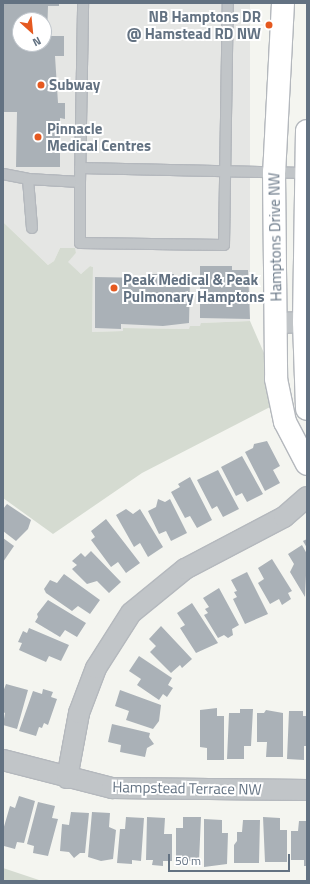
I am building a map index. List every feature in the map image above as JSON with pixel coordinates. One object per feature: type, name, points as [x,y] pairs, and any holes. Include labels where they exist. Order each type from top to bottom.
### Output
[{"type":"street","name":"Hamptons Drive NW","points":[[283,3],[274,172],[277,323],[276,379],[285,422],[307,464]]},
{"type":"street","name":"Hamptons Drive NW","points":[[307,131],[305,172],[307,409]]},
{"type":"street","points":[[277,323],[306,322]]},
{"type":"street","points":[[67,778],[80,713],[96,668],[132,613],[185,569],[284,517],[307,497]]},
{"type":"street","name":"Hampstead Terrace NW","points":[[3,760],[67,778],[112,788],[307,790]]},
{"type":"lane","points":[[82,3],[80,243],[224,245],[224,170],[228,3]]},
{"type":"lane","points":[[80,168],[305,172]]},
{"type":"lane","points":[[3,174],[28,180],[80,182]]},
{"type":"lane","points":[[28,180],[32,228]]},
{"type":"shaded area","points":[[3,3],[250,3],[250,321],[201,323],[201,326],[189,329],[124,328],[124,331],[92,332],[93,267],[90,266],[81,274],[67,262],[76,253],[74,248],[60,248],[54,261],[48,265],[3,222]]},
{"type":"shaded area","points":[[3,222],[48,265],[54,261],[60,248],[75,248],[76,253],[68,262],[81,274],[90,266],[93,267],[92,332],[123,331],[123,328],[189,329],[190,326],[200,326],[201,323],[250,321],[264,353],[272,406],[142,473],[53,534],[3,498]]},
{"type":"shaded area","points":[[3,868],[42,881],[3,881]]},
{"type":"building","points":[[3,3],[59,3],[59,6],[48,6],[48,12],[12,12],[12,52],[52,52],[52,36],[64,36],[64,56],[55,56],[58,103],[65,103],[65,119],[60,118],[60,167],[16,167],[17,112],[3,112]]},
{"type":"building","points":[[200,266],[232,266],[232,270],[248,270],[250,319],[200,318]]},
{"type":"building","points":[[148,274],[174,274],[174,279],[190,279],[189,323],[163,326],[121,324],[121,329],[95,328],[95,277],[148,278]]},
{"type":"building","points":[[267,441],[280,466],[273,470],[280,483],[265,491],[245,452],[253,448],[254,444]]},
{"type":"building","points":[[242,456],[263,494],[247,502],[242,493],[236,496],[221,467]]},
{"type":"building","points":[[218,470],[239,509],[223,517],[217,506],[212,509],[197,480]]},
{"type":"building","points":[[190,477],[212,520],[197,528],[190,516],[185,518],[171,492],[180,487],[178,484]]},
{"type":"building","points":[[158,499],[165,502],[170,499],[187,533],[171,541],[166,531],[159,534],[148,511],[156,507]]},
{"type":"building","points":[[7,504],[31,520],[28,529],[16,541],[3,531],[3,509]]},
{"type":"building","points":[[126,509],[133,514],[140,509],[163,547],[148,557],[140,543],[134,547],[116,515]]},
{"type":"building","points":[[106,519],[140,563],[126,573],[118,562],[111,567],[91,540],[95,537],[91,531]]},
{"type":"building","points":[[3,538],[14,546],[3,562]]},
{"type":"building","points":[[307,539],[307,548],[303,541]]},
{"type":"building","points":[[302,545],[307,554],[305,597],[290,572],[294,564],[288,554]]},
{"type":"building","points":[[91,551],[121,582],[109,593],[97,581],[87,584],[72,569],[77,565],[72,561],[81,553],[85,557]]},
{"type":"building","points":[[272,559],[292,591],[288,593],[291,599],[282,605],[279,599],[270,604],[258,583],[264,579],[258,568]]},
{"type":"building","points":[[247,572],[268,614],[245,624],[233,599],[237,597],[234,592],[237,591],[231,580]]},
{"type":"building","points":[[64,574],[100,600],[90,614],[78,606],[72,611],[46,593],[44,589],[50,580],[57,583]]},
{"type":"building","points":[[219,588],[239,625],[232,629],[233,635],[228,638],[224,635],[218,638],[204,615],[208,613],[205,609],[209,607],[203,598]]},
{"type":"building","points":[[48,600],[86,623],[77,637],[65,630],[60,637],[35,622],[38,617],[37,614]]},
{"type":"building","points":[[192,603],[218,643],[196,653],[180,628],[185,625],[177,613]]},
{"type":"building","points":[[161,626],[192,659],[182,668],[180,665],[171,673],[150,652],[156,646],[149,639]]},
{"type":"building","points":[[29,628],[69,645],[61,661],[49,656],[46,662],[19,650],[22,643],[18,642],[23,631],[27,633]]},
{"type":"building","points":[[139,656],[172,678],[168,685],[173,688],[167,697],[163,694],[159,700],[137,685],[141,679],[129,671]]},
{"type":"building","points":[[6,684],[28,690],[17,729],[3,725],[5,713],[3,712],[3,692]]},
{"type":"building","points":[[43,689],[53,692],[51,697],[57,699],[48,725],[44,723],[42,728],[39,727],[36,736],[19,731],[33,691],[42,694]]},
{"type":"building","points":[[120,690],[161,705],[159,721],[153,729],[126,720],[129,711],[115,706]]},
{"type":"building","points":[[217,708],[217,716],[224,716],[224,760],[207,760],[207,748],[200,747],[200,710]]},
{"type":"building","points":[[240,709],[253,709],[251,746],[244,746],[244,759],[227,759],[229,713],[240,713]]},
{"type":"building","points":[[266,710],[283,713],[283,757],[266,757],[267,742],[257,742],[257,713],[264,713]]},
{"type":"building","points":[[289,711],[303,711],[303,716],[307,716],[307,746],[304,746],[304,760],[287,759]]},
{"type":"building","points":[[112,724],[150,733],[149,737],[154,744],[147,748],[145,757],[120,752],[121,745],[108,742]]},
{"type":"building","points":[[19,796],[35,801],[24,843],[17,842],[15,849],[4,846],[3,830],[10,806],[15,808]]},
{"type":"building","points":[[38,802],[55,806],[52,818],[58,819],[48,856],[33,853],[34,846],[27,844]]},
{"type":"building","points":[[71,812],[89,813],[85,853],[80,853],[74,858],[69,852],[60,851],[62,824],[69,825]]},
{"type":"building","points":[[92,812],[110,813],[109,827],[116,830],[113,859],[101,861],[88,857]]},
{"type":"building","points":[[126,817],[144,818],[141,861],[132,860],[132,864],[117,863],[120,829],[125,829]]},
{"type":"building","points":[[147,817],[165,818],[164,834],[172,834],[172,861],[163,861],[163,866],[152,865],[153,860],[146,860]]},
{"type":"building","points":[[183,817],[201,817],[199,861],[176,861],[176,828],[183,828]]},
{"type":"building","points":[[263,817],[280,818],[280,830],[287,830],[287,862],[265,862]]},
{"type":"building","points":[[204,819],[222,820],[222,833],[228,833],[227,864],[204,867]]},
{"type":"building","points":[[243,820],[260,820],[259,863],[234,863],[234,845],[237,841],[237,832],[242,832]]},
{"type":"building","points":[[299,821],[307,821],[307,866],[304,866],[304,860],[291,860],[291,831],[298,831]]},
{"type":"place","name":"NB Hamptons DR @ Hamstead RD NW","points":[[269,25]]},
{"type":"place","name":"Subway","points":[[41,85]]},
{"type":"place","name":"Pinnacle Medical Centres","points":[[38,137]]},
{"type":"place","name":"Peak Medical & Peak Pulmonary Hamptons","points":[[114,288]]}]
